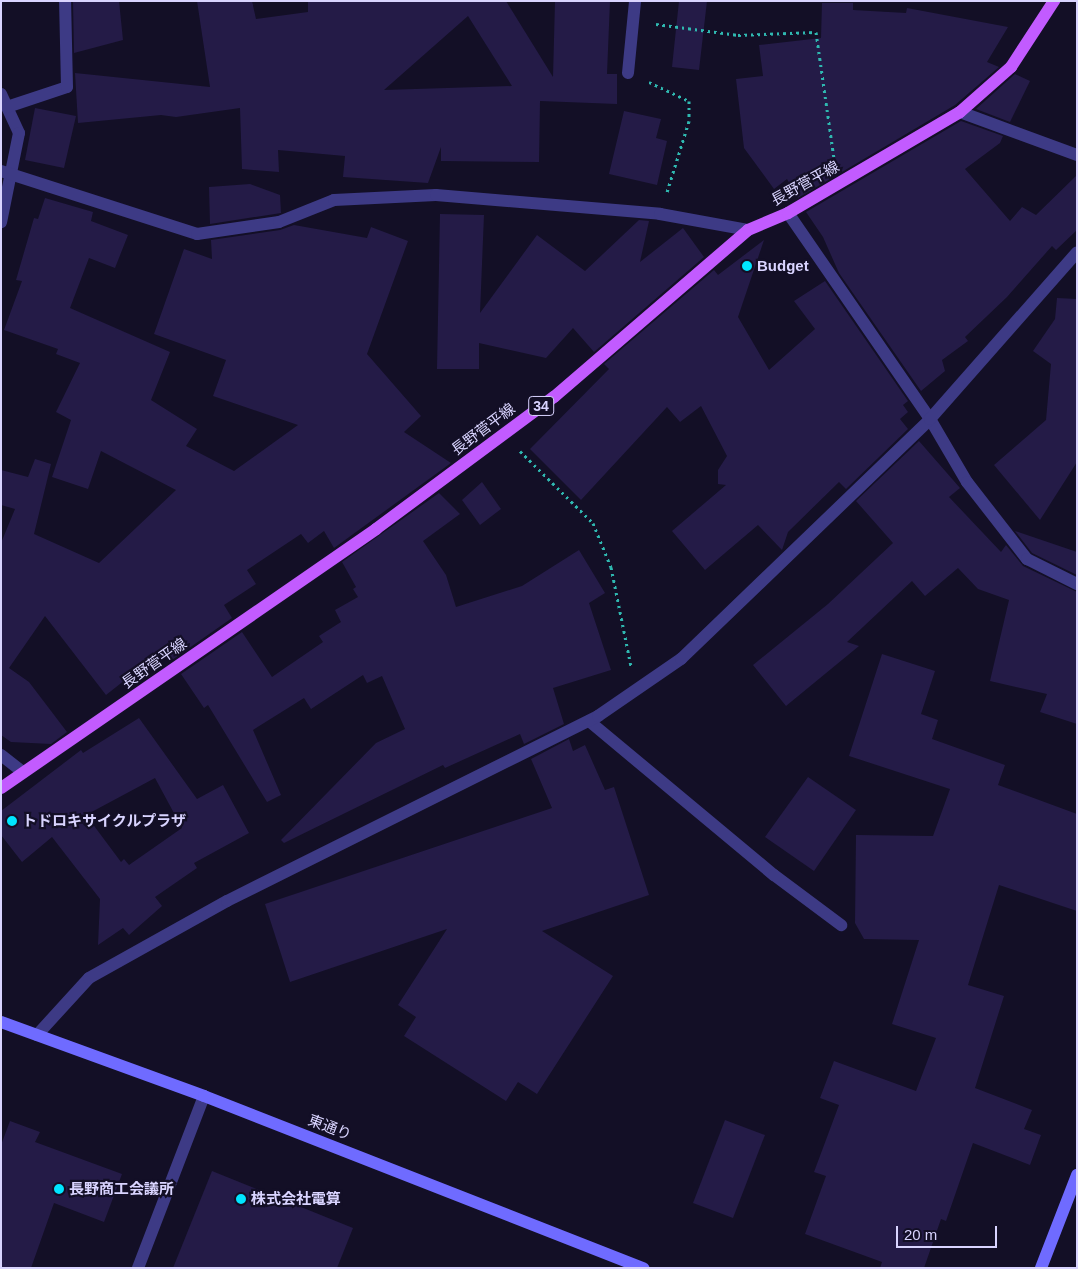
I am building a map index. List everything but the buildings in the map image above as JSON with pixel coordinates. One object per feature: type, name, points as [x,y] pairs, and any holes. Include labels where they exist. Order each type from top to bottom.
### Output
[{"type":"main road","name":"長野菅平線","points":[[1,788],[376,529],[554,397],[748,230],[788,213],[960,112],[1011,67],[1054,1]]},
{"type":"street","points":[[7,107],[67,87],[64,1]]},
{"type":"street","points":[[628,73],[635,1]]},
{"type":"street","points":[[1,94],[19,133],[6,173],[1,222]]},
{"type":"street","points":[[960,112],[1077,155]]},
{"type":"street","points":[[6,173],[197,234],[279,222],[334,200],[426,196],[660,214],[748,230]]},
{"type":"street","points":[[788,213],[930,419],[967,482],[1027,559],[1077,584]]},
{"type":"street","points":[[37,1035],[89,978],[158,939],[589,721],[681,659],[930,419],[1077,252]]},
{"type":"street","points":[[589,721],[774,875],[841,925]]},
{"type":"street","points":[[1,755],[23,772]]},
{"type":"street","name":"東通り","points":[[1,1022],[204,1096],[644,1268]]},
{"type":"street","points":[[138,1268],[204,1096]]},
{"type":"street","points":[[1041,1268],[1077,1175]]},
{"type":"path","points":[[633,21],[738,35],[816,32],[838,184]]},
{"type":"path","points":[[628,73],[689,101],[689,121],[660,214]]},
{"type":"path","points":[[503,435],[593,523],[611,567],[636,690]]},
{"type":"place","name":"Budget","points":[[747,266]]},
{"type":"place","name":"トドロキサイクルプラザ","points":[[12,821]]},
{"type":"place","name":"長野商工会議所","points":[[59,1189]]},
{"type":"place","name":"株式会社電算","points":[[241,1199]]}]
